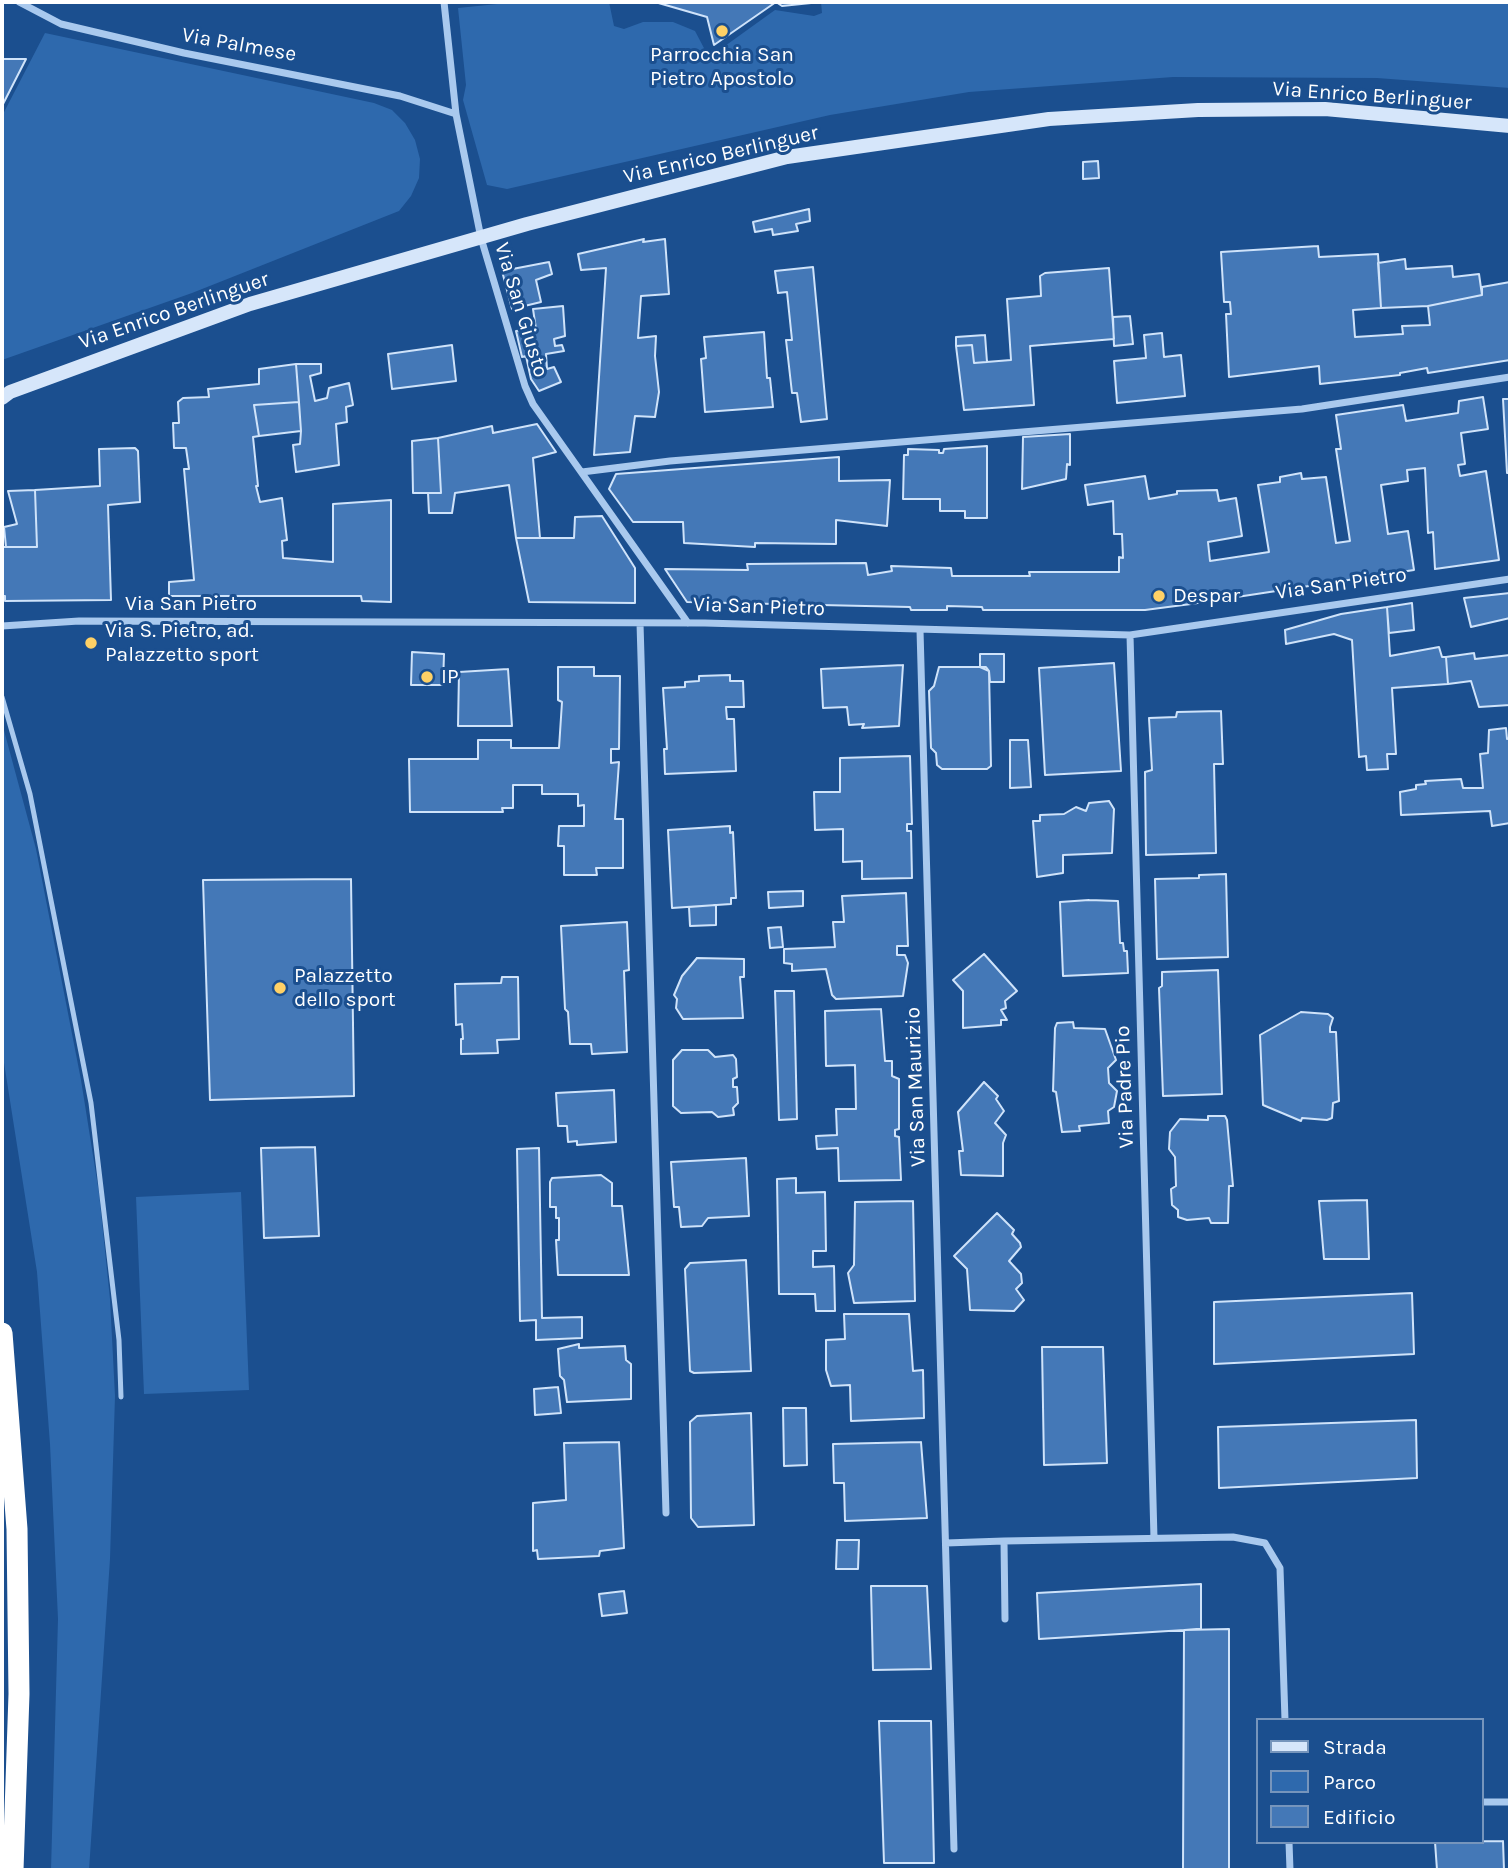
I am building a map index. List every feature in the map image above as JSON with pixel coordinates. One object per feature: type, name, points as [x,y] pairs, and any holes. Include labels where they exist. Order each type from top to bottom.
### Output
[{"type":"highway","points":[[2,1333],[17,1529],[19,1694],[13,1870]]},
{"type":"main road","name":"Via Enrico Berlinguer","points":[[4,394],[250,304],[481,238],[787,157],[1049,119],[1198,110],[1325,109],[1510,127]]},
{"type":"street","name":"Via Palmese","points":[[19,2],[61,24],[184,53],[400,96],[456,114]]},
{"type":"street","name":"Via San Giusto","points":[[444,2],[456,114],[481,238],[524,386],[533,404],[688,623]]},
{"type":"street","points":[[582,472],[670,461],[1302,410],[1510,377]]},
{"type":"street","name":"Via San Pietro","points":[[2,626],[79,621],[688,623],[1130,635],[1510,579]]},
{"type":"street","points":[[640,623],[666,1513]]},
{"type":"street","name":"Via San Maurizio","points":[[920,630],[954,1849]]},
{"type":"street","name":"Via Padre Pio","points":[[1130,635],[1154,1538]]},
{"type":"street","points":[[946,1543],[1234,1537],[1265,1543],[1280,1568],[1285,1718]]},
{"type":"street","points":[[1004,1541],[1005,1619]]},
{"type":"street","points":[[1484,1802],[1510,1802]]},
{"type":"street","points":[[1289,1844],[1290,1870]]},
{"type":"lane","points":[[2,697],[30,794],[91,1103],[103,1190],[121,1397]]},
{"type":"green space","points":[[517,2],[609,2],[614,26],[624,29],[643,22],[673,22],[695,31],[705,50],[718,51],[775,10],[814,16],[822,13],[821,2],[1510,2],[1510,88],[1377,78],[1173,77],[969,92],[830,115],[507,189],[487,185],[463,100],[466,85],[458,8]]},
{"type":"green space","points":[[45,33],[374,103],[392,110],[405,123],[415,140],[420,159],[419,178],[411,196],[399,211],[192,293],[2,360],[2,116]]},
{"type":"green space","points":[[2,723],[36,849],[81,1080],[99,1193],[110,1299],[115,1396],[110,1559],[89,1870],[51,1870],[58,1619],[50,1444],[37,1272],[2,1050]]},
{"type":"green space","points":[[241,1192],[249,1390],[144,1394],[136,1197]]},
{"type":"building","name":"Parrocchia San Pietro Apostolo","points":[[655,2],[776,2],[714,45],[707,17]]},
{"type":"building","points":[[776,2],[811,2],[811,3],[782,6]]},
{"type":"building","points":[[2,59],[26,59],[2,106]]},
{"type":"building","points":[[1098,161],[1099,178],[1083,179],[1083,162]]},
{"type":"building","points":[[809,209],[810,221],[796,224],[798,231],[773,235],[772,229],[755,232],[753,222]]},
{"type":"building","points":[[644,239],[643,242],[665,239],[669,294],[641,296],[638,338],[656,336],[659,392],[655,417],[635,416],[630,452],[594,455],[606,268],[581,270],[578,254]]},
{"type":"building","points":[[1318,246],[1319,257],[1378,254],[1381,308],[1353,310],[1355,337],[1403,334],[1402,326],[1430,325],[1428,306],[1482,295],[1482,287],[1510,282],[1510,360],[1428,373],[1427,368],[1400,375],[1320,384],[1319,366],[1229,377],[1226,314],[1231,314],[1230,302],[1224,302],[1221,252]]},
{"type":"building","points":[[1405,259],[1406,269],[1452,266],[1453,277],[1479,274],[1482,295],[1428,306],[1381,308],[1378,263]]},
{"type":"building","points":[[549,262],[552,274],[536,280],[541,302],[512,309],[502,271]]},
{"type":"building","points":[[813,267],[827,419],[801,422],[797,393],[792,393],[786,340],[792,340],[787,292],[778,293],[775,271]]},
{"type":"building","points":[[1109,268],[1114,339],[1030,346],[1034,405],[964,410],[956,346],[972,345],[974,363],[1011,360],[1007,299],[1041,296],[1040,276],[1045,273]]},
{"type":"building","points":[[563,306],[565,336],[554,339],[555,346],[562,345],[564,351],[546,354],[547,369],[554,367],[561,382],[539,391],[531,379],[526,356],[522,357],[516,331],[536,329],[533,309]]},
{"type":"building","points":[[1130,316],[1133,344],[1114,346],[1113,317]]},
{"type":"building","points":[[764,332],[767,378],[770,378],[773,407],[705,412],[701,359],[706,358],[704,337]]},
{"type":"building","points":[[1162,333],[1164,357],[1181,355],[1185,396],[1117,403],[1114,361],[1146,358],[1144,335]]},
{"type":"building","points":[[985,335],[987,362],[974,363],[972,345],[956,346],[956,337]]},
{"type":"building","points":[[452,345],[456,381],[392,389],[388,354]]},
{"type":"building","points":[[296,364],[299,402],[254,405],[259,436],[253,437],[256,486],[260,502],[282,498],[287,540],[282,541],[283,558],[333,562],[333,504],[391,500],[391,602],[362,601],[361,596],[169,596],[169,582],[194,580],[184,469],[189,469],[186,448],[174,448],[173,423],[179,423],[178,402],[183,398],[209,397],[208,389],[259,384],[259,369]]},
{"type":"building","points":[[296,364],[321,364],[321,373],[310,376],[315,401],[327,398],[329,388],[349,383],[353,405],[346,407],[347,422],[336,424],[339,465],[296,472],[293,445],[300,444],[301,431]]},
{"type":"building","points":[[1483,397],[1488,429],[1461,433],[1465,464],[1458,465],[1460,476],[1486,471],[1499,560],[1435,569],[1433,532],[1428,533],[1425,468],[1407,470],[1408,481],[1381,485],[1388,534],[1408,531],[1414,570],[1191,604],[1145,610],[983,610],[982,607],[947,606],[947,610],[911,610],[910,607],[687,602],[665,569],[748,570],[747,564],[866,563],[868,575],[892,571],[891,566],[951,568],[952,576],[1030,576],[1029,572],[1119,572],[1119,557],[1123,558],[1122,534],[1114,534],[1113,501],[1088,505],[1085,485],[1145,476],[1149,499],[1177,494],[1177,491],[1217,490],[1219,501],[1236,498],[1242,536],[1208,542],[1210,561],[1269,552],[1258,485],[1280,482],[1280,477],[1301,473],[1302,479],[1326,477],[1336,543],[1350,541],[1336,449],[1341,449],[1336,415],[1403,405],[1406,421],[1458,413],[1459,401]]},
{"type":"building","points":[[1503,399],[1510,399],[1510,473],[1507,473]]},
{"type":"building","points":[[299,402],[301,431],[259,436],[254,405]]},
{"type":"building","points":[[537,424],[556,452],[533,458],[540,538],[516,538],[509,485],[455,493],[452,513],[429,513],[428,493],[441,493],[438,438],[492,426],[493,433]]},
{"type":"building","points":[[1070,434],[1070,465],[1067,464],[1066,479],[1022,489],[1023,437]]},
{"type":"building","points":[[438,438],[441,493],[413,493],[412,441]]},
{"type":"building","points":[[987,446],[987,518],[965,518],[965,511],[940,511],[940,499],[903,499],[904,455],[908,455],[908,449],[939,450],[939,453],[943,453],[944,449]]},
{"type":"building","points":[[135,448],[138,451],[140,502],[108,505],[111,600],[5,601],[5,596],[2,596],[2,547],[37,547],[35,490],[100,486],[99,449]]},
{"type":"building","points":[[839,457],[839,481],[890,480],[887,526],[836,520],[836,544],[755,543],[755,547],[684,543],[683,522],[633,522],[609,489],[616,474]]},
{"type":"building","points":[[35,490],[37,547],[6,547],[4,527],[17,524],[8,491]]},
{"type":"building","points":[[602,516],[635,568],[635,603],[529,602],[516,538],[574,538],[575,517]]},
{"type":"building","points":[[1510,593],[1510,618],[1471,627],[1464,598]]},
{"type":"building","points":[[1412,603],[1414,630],[1389,633],[1387,607]]},
{"type":"building","points":[[1387,607],[1390,656],[1439,647],[1442,657],[1446,657],[1448,684],[1392,688],[1396,754],[1387,754],[1388,769],[1367,770],[1366,756],[1359,757],[1352,640],[1334,634],[1286,644],[1285,630],[1341,614]]},
{"type":"building","points":[[412,652],[444,654],[443,685],[411,685]]},
{"type":"building","points":[[1474,653],[1475,659],[1510,655],[1510,705],[1479,707],[1471,681],[1448,684],[1446,657]]},
{"type":"building","points":[[980,654],[1004,654],[1004,682],[990,682],[989,671],[980,667]]},
{"type":"building","points":[[1114,663],[1121,771],[1045,775],[1039,668]]},
{"type":"building","points":[[903,665],[899,726],[862,728],[864,724],[849,725],[847,707],[823,708],[821,669]]},
{"type":"building","points":[[558,667],[594,667],[594,676],[620,676],[619,749],[611,749],[611,763],[619,762],[615,819],[623,819],[623,868],[596,868],[597,875],[564,875],[564,846],[558,846],[559,826],[584,826],[584,805],[578,806],[578,794],[542,794],[542,785],[513,785],[513,808],[502,808],[503,812],[410,812],[409,759],[478,759],[478,740],[511,740],[511,748],[559,748],[562,702],[558,700]]},
{"type":"building","points":[[939,667],[986,667],[989,671],[991,766],[987,769],[942,769],[937,765],[936,753],[931,748],[929,691],[934,686]]},
{"type":"building","points":[[508,669],[512,726],[458,726],[459,672]]},
{"type":"building","points":[[730,675],[730,681],[743,681],[744,707],[726,707],[727,719],[734,719],[736,771],[665,774],[664,749],[667,749],[663,688],[685,687],[685,682],[699,681],[699,676]]},
{"type":"building","points":[[1221,711],[1223,764],[1214,764],[1216,853],[1146,855],[1145,772],[1152,770],[1149,718],[1176,717],[1177,712]]},
{"type":"building","points":[[1506,728],[1507,739],[1510,738],[1510,823],[1492,826],[1490,811],[1401,815],[1400,792],[1416,789],[1416,785],[1426,784],[1425,781],[1461,779],[1463,788],[1483,788],[1480,754],[1488,753],[1489,730]]},
{"type":"building","points":[[1010,740],[1028,740],[1031,787],[1010,788]]},
{"type":"building","points":[[910,756],[912,824],[907,824],[907,831],[911,831],[912,878],[862,879],[862,861],[843,862],[843,829],[815,830],[814,792],[840,792],[840,758]]},
{"type":"building","points":[[1109,801],[1114,809],[1112,853],[1063,855],[1063,873],[1037,877],[1033,821],[1040,821],[1040,815],[1064,814],[1076,807],[1086,811],[1089,803]]},
{"type":"building","points":[[730,826],[730,833],[733,832],[736,898],[731,898],[731,904],[672,908],[668,830]]},
{"type":"building","points":[[1226,874],[1228,957],[1157,959],[1155,879]]},
{"type":"building","name":"Palazzetto dello sport","points":[[351,879],[354,1096],[210,1100],[203,880]]},
{"type":"building","points":[[803,891],[803,906],[769,908],[768,892]]},
{"type":"building","points":[[906,893],[908,946],[897,946],[897,955],[905,955],[908,963],[903,996],[836,999],[832,995],[826,969],[792,971],[792,964],[784,963],[784,949],[835,947],[833,922],[844,922],[842,896]]},
{"type":"building","points":[[1118,901],[1120,943],[1123,943],[1124,951],[1127,951],[1128,973],[1063,976],[1060,902]]},
{"type":"building","points":[[716,905],[716,925],[690,926],[689,907]]},
{"type":"building","points":[[627,922],[629,970],[624,971],[627,1052],[592,1054],[591,1044],[570,1044],[568,1012],[565,1009],[561,926]]},
{"type":"building","points":[[781,927],[783,947],[770,948],[768,928]]},
{"type":"building","points":[[984,954],[1017,991],[1005,1001],[1006,1008],[1001,1010],[1007,1020],[1001,1020],[1001,1025],[963,1028],[963,991],[953,980]]},
{"type":"building","points":[[697,958],[744,959],[744,977],[740,977],[743,1018],[683,1019],[676,1008],[677,999],[674,995],[682,976]]},
{"type":"building","points":[[1218,970],[1222,1094],[1163,1096],[1159,988],[1162,986],[1162,972]]},
{"type":"building","points":[[502,977],[518,977],[519,1039],[497,1040],[498,1053],[461,1054],[462,1024],[456,1025],[455,984],[501,983]]},
{"type":"building","points":[[775,991],[794,991],[797,1119],[779,1120]]},
{"type":"building","points":[[881,1009],[885,1061],[892,1061],[892,1076],[899,1079],[899,1129],[895,1130],[895,1136],[899,1137],[901,1180],[839,1181],[838,1148],[817,1149],[816,1136],[837,1135],[836,1109],[856,1109],[855,1065],[826,1066],[825,1011]]},
{"type":"building","points":[[1301,1012],[1328,1014],[1333,1018],[1330,1032],[1336,1032],[1339,1101],[1333,1103],[1332,1118],[1327,1120],[1302,1118],[1301,1121],[1263,1105],[1260,1035]]},
{"type":"building","points":[[1073,1022],[1074,1028],[1105,1029],[1116,1060],[1108,1068],[1109,1083],[1117,1091],[1114,1107],[1108,1111],[1109,1123],[1079,1126],[1080,1131],[1062,1132],[1056,1092],[1053,1091],[1055,1028],[1057,1023]]},
{"type":"building","points":[[682,1050],[708,1050],[715,1057],[733,1055],[736,1059],[737,1077],[733,1079],[733,1087],[737,1087],[738,1103],[733,1108],[734,1115],[718,1117],[712,1112],[681,1113],[673,1106],[673,1060]]},
{"type":"building","points":[[984,1082],[998,1096],[996,1099],[1004,1111],[995,1123],[1006,1135],[1003,1143],[1003,1176],[961,1175],[959,1151],[963,1151],[958,1112]]},
{"type":"building","points":[[614,1090],[616,1142],[577,1145],[577,1141],[568,1142],[567,1126],[558,1126],[556,1093]]},
{"type":"building","points":[[1208,1116],[1225,1116],[1227,1120],[1233,1186],[1229,1186],[1228,1223],[1211,1223],[1209,1218],[1187,1220],[1178,1217],[1178,1210],[1172,1205],[1171,1189],[1176,1186],[1175,1157],[1169,1149],[1170,1132],[1180,1119],[1208,1120]]},
{"type":"building","points":[[315,1147],[319,1236],[264,1238],[261,1148]]},
{"type":"building","points":[[539,1148],[542,1318],[582,1317],[582,1338],[536,1340],[536,1320],[520,1321],[517,1149]]},
{"type":"building","points":[[746,1158],[749,1216],[708,1218],[702,1226],[681,1227],[679,1207],[674,1207],[671,1162]]},
{"type":"building","points":[[601,1175],[612,1183],[612,1206],[622,1206],[629,1275],[558,1275],[556,1240],[559,1240],[559,1218],[556,1218],[556,1207],[550,1207],[550,1182],[552,1178]]},
{"type":"building","points":[[796,1178],[796,1193],[825,1192],[826,1251],[813,1251],[813,1267],[834,1266],[835,1311],[816,1311],[815,1294],[779,1294],[777,1179]]},
{"type":"building","points":[[1367,1200],[1369,1259],[1324,1259],[1319,1201]]},
{"type":"building","points":[[913,1201],[915,1301],[854,1303],[848,1273],[854,1265],[855,1202]]},
{"type":"building","points":[[997,1213],[1014,1230],[1012,1234],[1020,1243],[1021,1247],[1009,1261],[1021,1274],[1022,1283],[1016,1289],[1024,1300],[1014,1311],[970,1310],[967,1269],[954,1256]]},
{"type":"building","points":[[746,1260],[751,1371],[694,1373],[690,1371],[685,1269],[690,1263]]},
{"type":"building","points":[[1412,1293],[1414,1354],[1214,1364],[1214,1302]]},
{"type":"building","points":[[844,1314],[909,1314],[913,1371],[923,1370],[924,1418],[851,1421],[850,1385],[831,1386],[826,1370],[826,1340],[845,1339]]},
{"type":"building","points":[[579,1344],[579,1348],[625,1346],[626,1360],[631,1364],[631,1399],[567,1402],[564,1380],[560,1376],[558,1349]]},
{"type":"building","points":[[1042,1347],[1103,1347],[1107,1463],[1044,1465]]},
{"type":"building","points":[[558,1387],[561,1413],[535,1415],[534,1389]]},
{"type":"building","points":[[783,1408],[806,1408],[807,1465],[784,1466]]},
{"type":"building","points":[[751,1413],[754,1525],[698,1527],[691,1518],[690,1422],[697,1416]]},
{"type":"building","points":[[1416,1420],[1417,1478],[1219,1488],[1218,1427]]},
{"type":"building","points":[[619,1442],[624,1548],[600,1551],[599,1556],[538,1559],[537,1550],[533,1551],[533,1503],[566,1500],[564,1443]]},
{"type":"building","points":[[921,1442],[927,1518],[845,1521],[844,1483],[834,1483],[833,1444]]},
{"type":"building","points":[[837,1540],[859,1540],[858,1569],[836,1569]]},
{"type":"building","points":[[1201,1584],[1201,1629],[1039,1639],[1037,1593]]},
{"type":"building","points":[[871,1586],[927,1586],[931,1669],[873,1670]]},
{"type":"building","points":[[624,1591],[627,1613],[602,1616],[599,1594]]},
{"type":"building","points":[[1229,1629],[1229,1870],[1183,1870],[1184,1630]]},
{"type":"building","points":[[879,1721],[931,1721],[934,1863],[884,1863]]},
{"type":"building","points":[[1484,1841],[1503,1841],[1504,1870],[1437,1870],[1435,1844],[1484,1844]]},
{"type":"place","name":"Parrocchia San Pietro Apostolo","points":[[722,31]]},
{"type":"place","name":"Despar","points":[[1159,596]]},
{"type":"place","name":"Via S. Pietro, ad. Palazzetto sport","points":[[91,643]]},
{"type":"place","name":"IP","points":[[427,677]]},
{"type":"place","name":"Palazzetto dello sport","points":[[280,988]]}]
